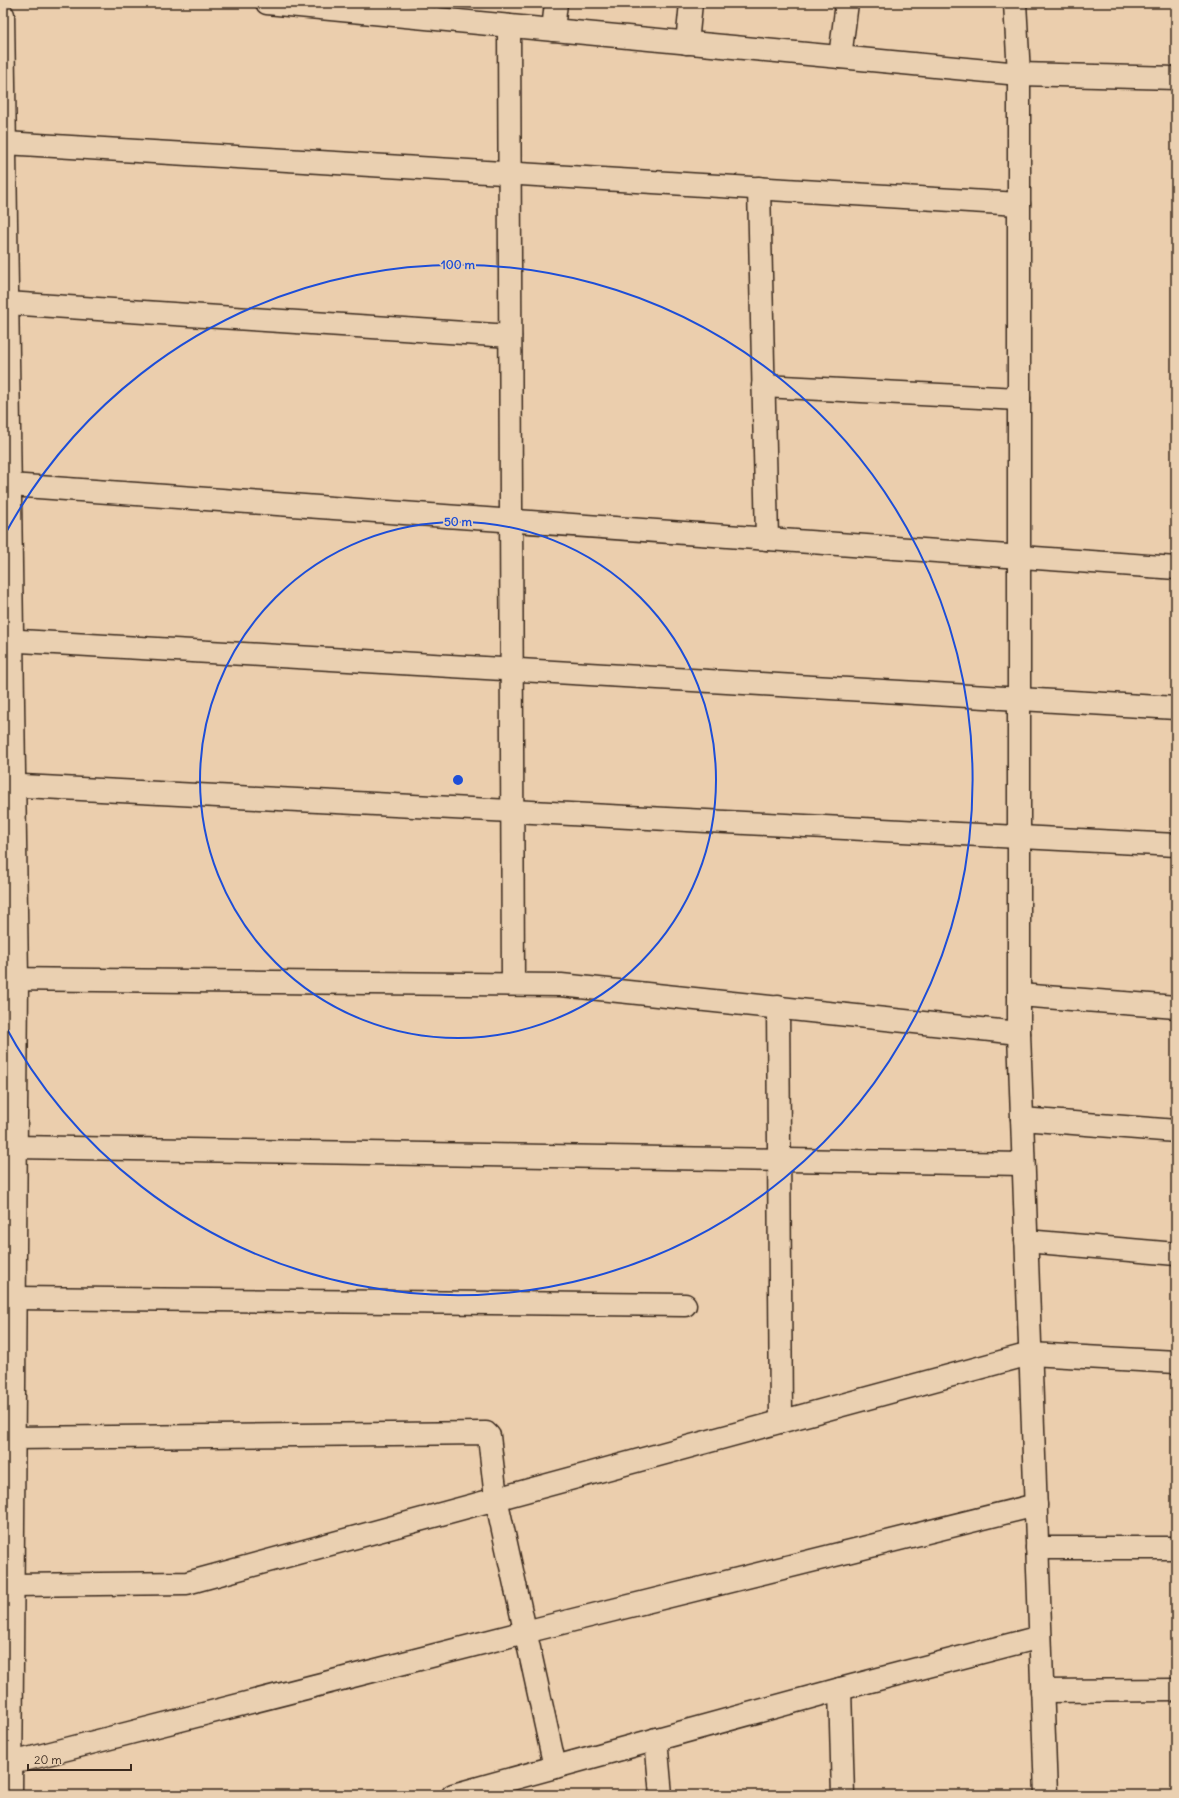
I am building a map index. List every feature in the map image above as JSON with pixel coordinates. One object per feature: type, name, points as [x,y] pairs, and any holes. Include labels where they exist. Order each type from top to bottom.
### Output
[{"type":"street","points":[[267,3],[461,12],[509,26],[1019,74],[1176,78]]},
{"type":"street","points":[[553,30],[556,3]]},
{"type":"street","points":[[687,43],[691,3]]},
{"type":"street","points":[[840,57],[847,3]]},
{"type":"street","points":[[1015,3],[1019,74],[1019,1033],[1046,1795]]},
{"type":"street","points":[[3,15],[5,252],[10,485],[8,640],[10,1117],[16,1147],[9,1257],[15,1298],[9,1364],[14,1438],[8,1497],[12,1585],[8,1626],[7,1763],[11,1795]]},
{"type":"street","points":[[509,26],[513,984]]},
{"type":"street","points":[[5,143],[1019,204]]},
{"type":"street","points":[[758,188],[767,539]]},
{"type":"street","points":[[7,304],[510,336]]},
{"type":"street","points":[[763,386],[1018,399]]},
{"type":"street","points":[[10,485],[1018,558],[1176,568]]},
{"type":"street","points":[[8,640],[1176,708]]},
{"type":"street","points":[[9,786],[1176,845]]},
{"type":"street","points":[[10,979],[561,985],[1019,1033]]},
{"type":"street","points":[[1019,995],[1176,1007]]},
{"type":"street","points":[[778,1007],[781,1421]]},
{"type":"street","points":[[1022,1119],[1176,1131]]},
{"type":"street","points":[[16,1147],[1024,1164]]},
{"type":"street","points":[[1026,1241],[1176,1254]]},
{"type":"street","points":[[15,1298],[685,1305]]},
{"type":"street","points":[[12,1585],[187,1583],[1030,1354],[1176,1362]]},
{"type":"street","points":[[14,1438],[483,1432],[489,1436],[496,1498],[555,1767]]},
{"type":"street","points":[[7,1763],[1036,1505]]},
{"type":"street","points":[[1037,1548],[1176,1548]]},
{"type":"street","points":[[453,1795],[840,1689],[1040,1637]]},
{"type":"street","points":[[840,1689],[843,1795]]},
{"type":"street","points":[[1042,1691],[1176,1690]]},
{"type":"street","points":[[656,1739],[661,1795]]}]
